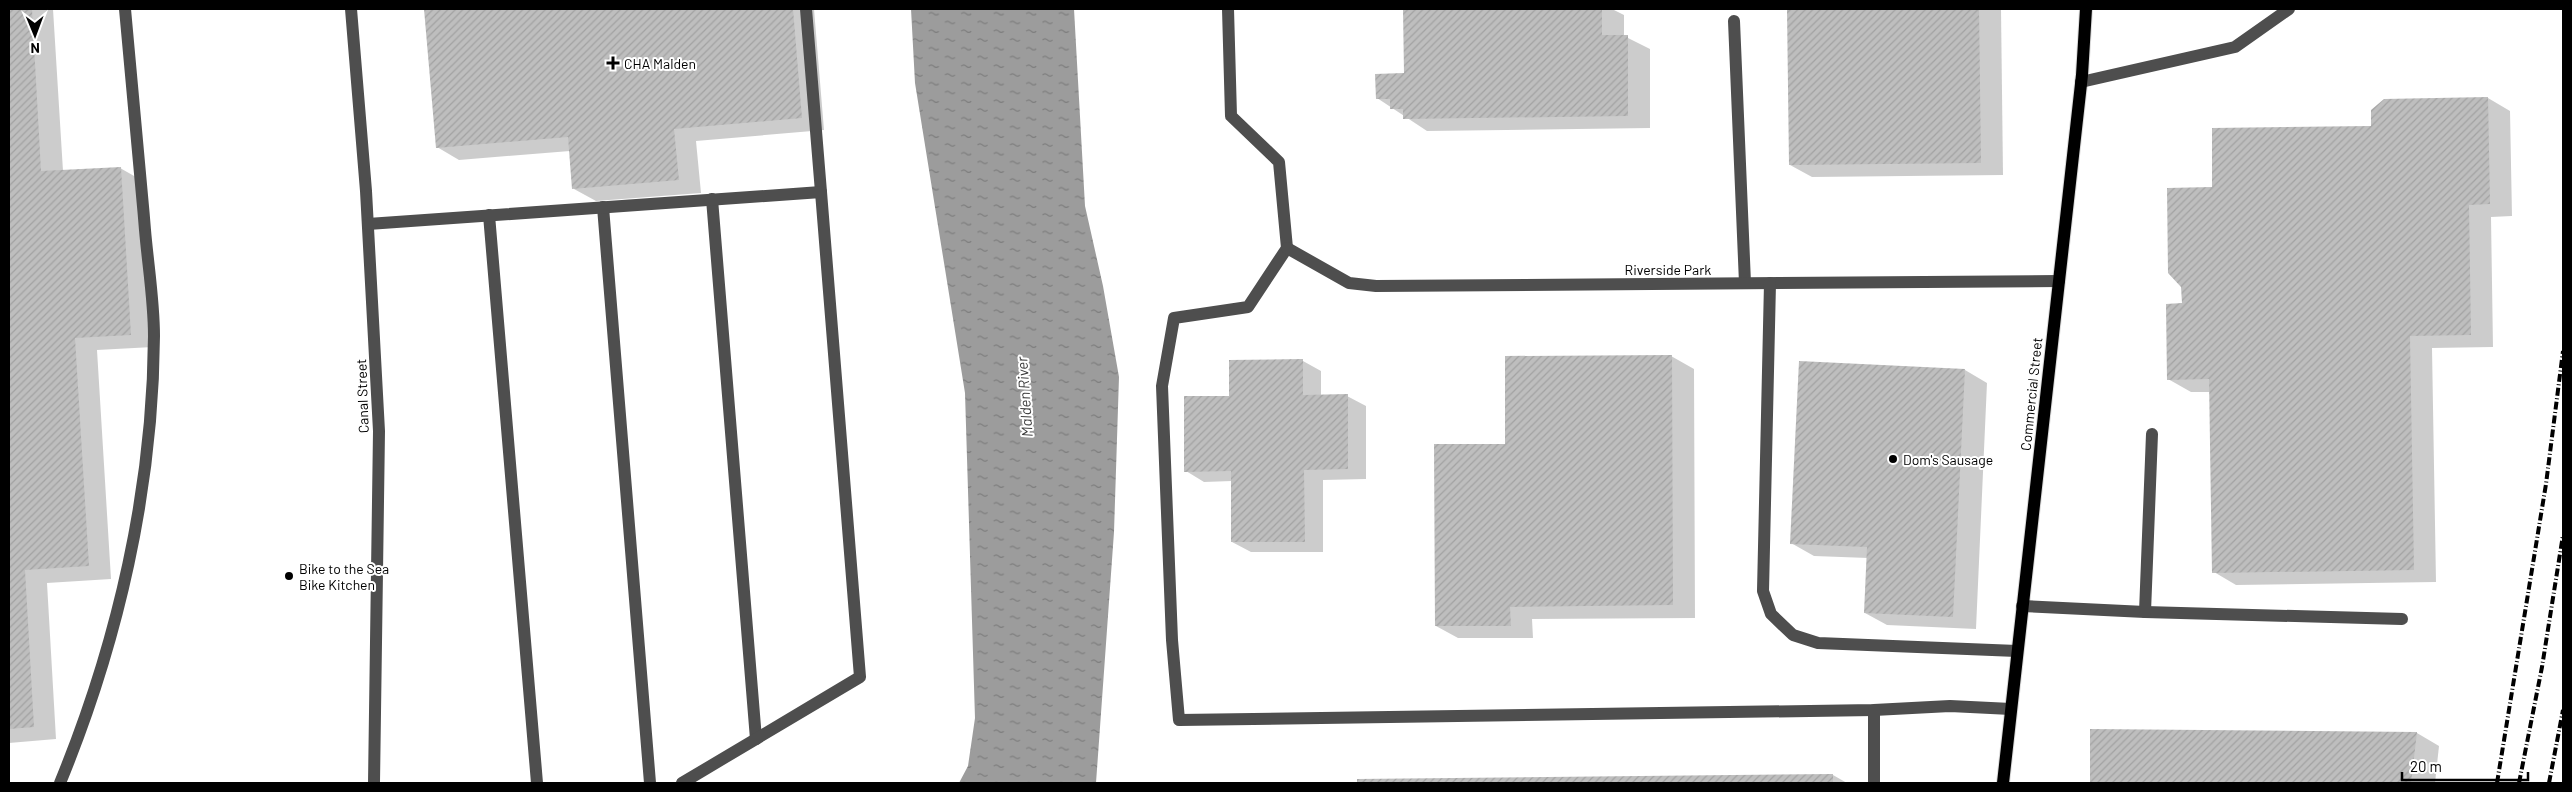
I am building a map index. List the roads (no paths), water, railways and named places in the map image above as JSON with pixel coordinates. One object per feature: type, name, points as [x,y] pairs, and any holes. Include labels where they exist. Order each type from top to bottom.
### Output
[{"type":"main road","name":"Commercial Street","points":[[2003,783],[2081,82],[2086,9]]},
{"type":"street","points":[[60,783],[99,672],[119,602],[135,533],[148,448],[154,333],[125,9]]},
{"type":"street","name":"Canal Street","points":[[351,9],[368,224],[379,431],[374,783]]},
{"type":"street","points":[[682,783],[860,677],[806,9]]},
{"type":"street","points":[[1228,9],[1231,116],[1279,162],[1287,248],[1248,307],[1174,318],[1162,386],[1172,640],[1180,720],[1874,710],[1950,706],[2011,710]]},
{"type":"street","points":[[2081,82],[2235,47],[2289,9]]},
{"type":"street","points":[[1734,21],[1745,283]]},
{"type":"street","points":[[368,224],[821,192]]},
{"type":"street","points":[[712,200],[756,739]]},
{"type":"street","points":[[603,207],[650,783]]},
{"type":"street","points":[[489,215],[537,783]]},
{"type":"street","name":"Riverside Park","points":[[1287,248],[1349,283],[1376,286],[2059,281]]},
{"type":"street","points":[[1770,283],[1763,591],[1771,614],[1793,635],[1818,643],[2017,651]]},
{"type":"street","points":[[2145,612],[2152,434]]},
{"type":"street","points":[[2022,606],[2145,612],[2402,618]]},
{"type":"street","points":[[1874,710],[1874,783]]},
{"type":"water","name":"Malden River","points":[[911,9],[1074,9],[1085,206],[1103,286],[1119,377],[1114,532],[1096,783],[959,783],[968,766],[975,718],[965,393],[915,83]]},
{"type":"railway","points":[[2497,783],[2546,484],[2563,351]]},
{"type":"railway","points":[[2519,783],[2542,667],[2563,535]]},
{"type":"railway","points":[[2549,783],[2563,710]]},
{"type":"place","name":"CHA Malden","points":[[613,63]]},
{"type":"place","name":"Dom's Sausage","points":[[1893,459]]},
{"type":"place","name":"Bike to the Sea Bike Kitchen","points":[[289,576]]}]
